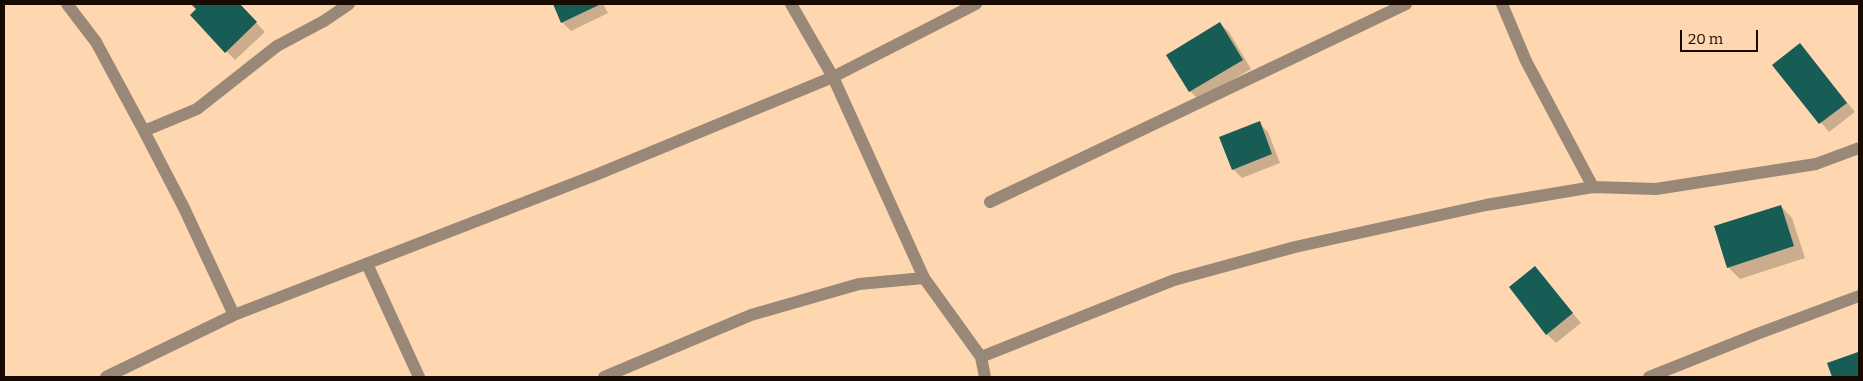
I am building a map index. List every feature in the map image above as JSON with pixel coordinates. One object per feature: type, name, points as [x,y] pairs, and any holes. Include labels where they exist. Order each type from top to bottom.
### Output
[{"type":"street","points":[[67,4],[96,42],[144,131],[184,208],[234,314]]},
{"type":"street","points":[[144,131],[196,109],[277,46],[324,21],[349,4]]},
{"type":"street","points":[[791,4],[833,76],[924,278],[981,357],[985,377]]},
{"type":"street","points":[[106,377],[234,314],[598,174],[833,76],[976,4]]},
{"type":"street","points":[[990,202],[1406,4]]},
{"type":"street","points":[[1502,4],[1526,61],[1593,187]]},
{"type":"street","points":[[981,357],[1174,280],[1286,249],[1486,205],[1593,187],[1656,189],[1721,180],[1816,164],[1859,148]]},
{"type":"street","points":[[367,264],[419,377]]},
{"type":"street","points":[[604,377],[751,314],[859,284],[924,278]]},
{"type":"street","points":[[1650,377],[1859,296]]},
{"type":"building","points":[[191,4],[240,4],[257,22],[225,53],[190,15],[196,9]]},
{"type":"building","points":[[553,4],[601,4],[561,23]]},
{"type":"building","points":[[1220,22],[1243,60],[1189,92],[1166,55]]},
{"type":"building","points":[[1800,43],[1847,103],[1819,124],[1772,65]]},
{"type":"building","points":[[1260,121],[1272,154],[1232,170],[1219,137]]},
{"type":"building","points":[[1781,205],[1794,246],[1727,268],[1714,226]]},
{"type":"building","points":[[1535,266],[1573,313],[1546,335],[1509,287]]},
{"type":"building","points":[[1858,352],[1859,377],[1832,377],[1827,363]]}]
